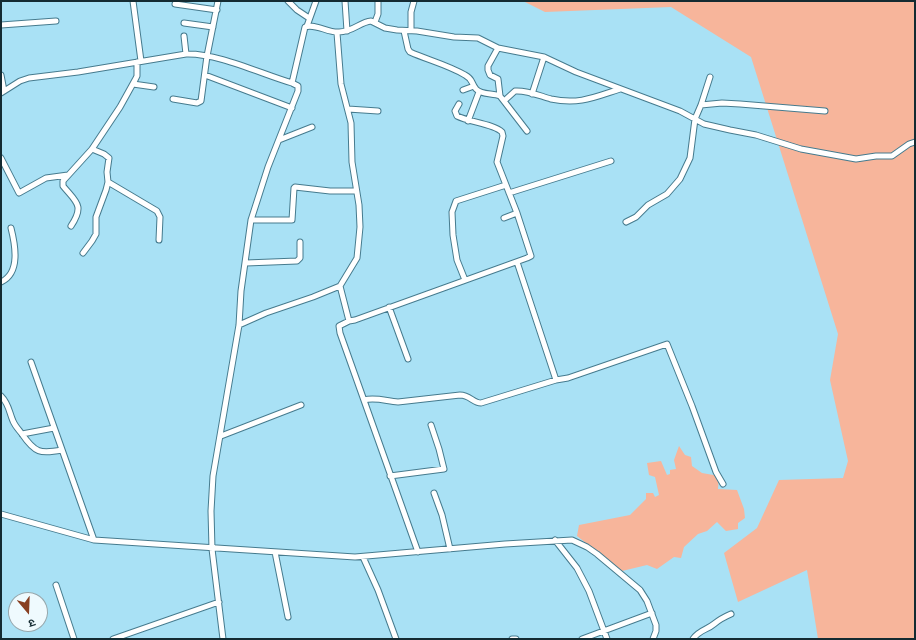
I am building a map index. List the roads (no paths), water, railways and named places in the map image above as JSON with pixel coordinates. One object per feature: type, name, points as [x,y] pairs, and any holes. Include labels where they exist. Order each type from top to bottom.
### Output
[{"type":"street","points":[[71,226],[78,215],[78,211],[73,197],[62,186],[63,181],[92,149],[120,107],[137,76],[139,62],[133,1]]},
{"type":"street","points":[[173,99],[194,103],[200,102],[218,1]]},
{"type":"street","points":[[288,1],[297,10],[309,18]]},
{"type":"street","points":[[292,83],[304,29],[307,26],[316,1]]},
{"type":"street","points":[[345,1],[347,31]]},
{"type":"street","points":[[375,22],[378,14],[378,1]]},
{"type":"street","points":[[411,30],[411,12],[414,1]]},
{"type":"street","points":[[175,4],[217,10]]},
{"type":"street","points":[[1,25],[56,21]]},
{"type":"street","points":[[307,26],[337,32],[356,28],[368,21],[375,22],[385,28],[404,31],[411,30],[454,37],[478,38],[498,48],[544,57],[576,72],[680,111],[704,124],[756,135],[801,149],[849,159],[892,156],[909,144],[915,142]]},
{"type":"street","points":[[184,22],[213,27]]},
{"type":"street","points":[[404,31],[410,52],[433,60],[463,74],[470,78],[474,86],[480,92],[500,96]]},
{"type":"street","points":[[239,325],[266,313],[340,286],[357,258],[360,227],[352,162],[351,122],[341,84],[337,32]]},
{"type":"street","points":[[184,36],[186,54]]},
{"type":"street","points":[[498,48],[488,66],[488,70],[490,75],[498,79],[500,96],[527,131]]},
{"type":"street","points":[[2,92],[20,80],[186,54],[207,56],[292,83],[299,88],[268,167],[251,220],[241,291],[239,325],[211,494],[212,549],[224,639]]},
{"type":"street","points":[[532,94],[544,57]]},
{"type":"street","points":[[1,75],[2,92]]},
{"type":"street","points":[[205,75],[292,108]]},
{"type":"street","points":[[626,222],[636,217],[648,205],[667,194],[680,179],[690,158],[695,119],[710,77]]},
{"type":"street","points":[[133,84],[154,87]]},
{"type":"street","points":[[463,90],[474,86]]},
{"type":"street","points":[[504,101],[515,91],[552,99],[576,101],[585,100],[620,89]]},
{"type":"street","points":[[468,121],[480,92]]},
{"type":"street","points":[[701,105],[722,103],[825,111]]},
{"type":"street","points":[[418,552],[390,476],[339,327],[341,324],[349,321],[531,256],[517,213],[497,162],[503,136],[502,132],[496,128],[468,121],[456,115],[455,111],[459,104]]},
{"type":"street","points":[[348,109],[378,111]]},
{"type":"street","points":[[279,140],[312,128]]},
{"type":"street","points":[[83,253],[95,238],[97,214],[108,182],[106,172],[109,158],[92,149]]},
{"type":"street","points":[[1,158],[19,194],[46,178],[68,175]]},
{"type":"street","points":[[509,193],[611,161]]},
{"type":"street","points":[[108,182],[157,210],[160,217],[159,240]]},
{"type":"street","points":[[465,280],[457,260],[453,235],[452,212],[456,201],[506,185]]},
{"type":"street","points":[[251,220],[292,220],[295,187],[330,191],[356,191]]},
{"type":"street","points":[[504,218],[517,213]]},
{"type":"street","points":[[1,282],[9,277],[16,256],[11,228]]},
{"type":"street","points":[[246,263],[297,262],[300,258],[300,242]]},
{"type":"street","points":[[517,262],[556,380]]},
{"type":"street","points":[[340,286],[349,321]]},
{"type":"street","points":[[389,307],[408,359]]},
{"type":"street","points":[[364,400],[375,398],[389,402],[398,402],[460,395],[467,396],[478,403],[481,403],[556,380],[568,378],[667,344],[716,472],[723,484]]},
{"type":"street","points":[[31,362],[94,540]]},
{"type":"street","points":[[1,396],[3,401],[10,409],[13,420],[30,446],[43,452],[62,450]]},
{"type":"street","points":[[221,436],[301,405]]},
{"type":"street","points":[[390,476],[444,469],[431,425]]},
{"type":"street","points":[[22,434],[54,428]]},
{"type":"street","points":[[434,493],[442,515],[450,548]]},
{"type":"street","points":[[1,514],[94,540],[212,549],[363,557],[450,548],[572,540],[587,547],[597,554],[640,590],[652,614],[656,628],[653,639]]},
{"type":"street","points":[[555,540],[577,568],[589,591],[607,639]]},
{"type":"street","points":[[275,552],[288,617]]},
{"type":"street","points":[[363,557],[378,590],[396,639]]},
{"type":"street","points":[[56,585],[74,639]]},
{"type":"street","points":[[113,639],[219,602]]},
{"type":"street","points":[[582,639],[652,614]]},
{"type":"street","points":[[693,639],[703,629],[714,624],[719,619],[731,614]]}]
